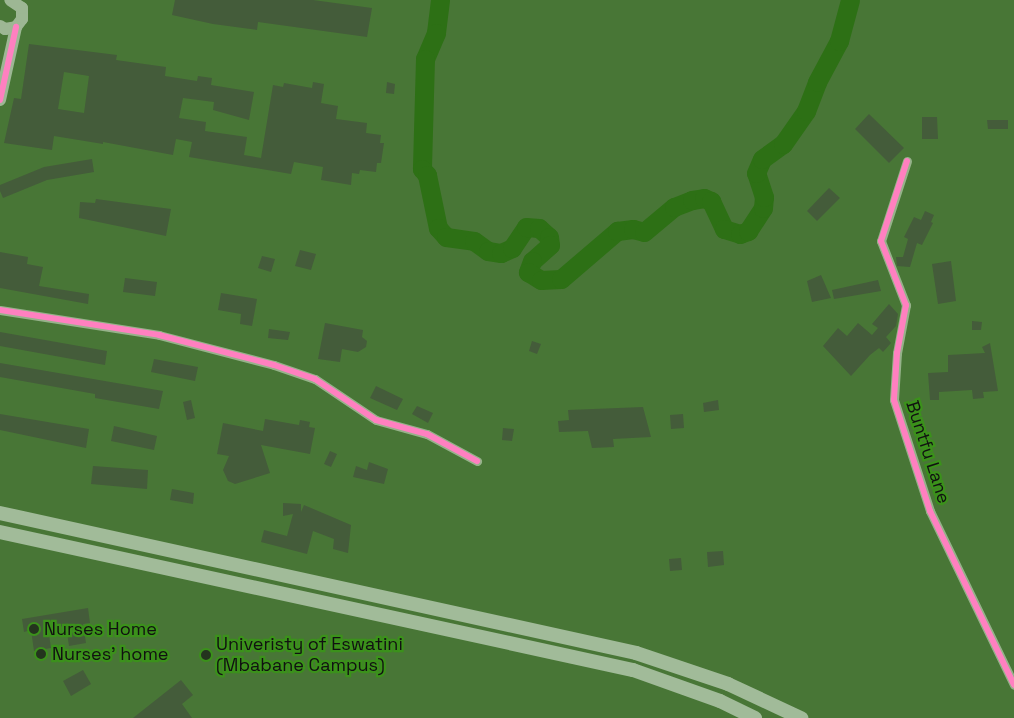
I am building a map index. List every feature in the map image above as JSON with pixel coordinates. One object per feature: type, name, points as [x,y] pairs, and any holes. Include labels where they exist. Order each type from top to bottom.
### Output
[{"type":"main road","points":[[0,513],[636,653],[728,684],[801,718]]},
{"type":"main road","points":[[0,532],[633,670],[720,701],[756,718]]},
{"type":"street","points":[[0,2],[11,0],[22,8],[22,19],[16,27],[0,100]]},
{"type":"street","points":[[0,26],[6,29],[16,27]]},
{"type":"street","name":"Buntfu Lane","points":[[908,161],[881,241],[906,305],[898,353],[894,400],[930,511],[1014,685]]},
{"type":"street","points":[[0,310],[159,335],[274,365],[314,379],[376,420],[427,434],[477,461]]},
{"type":"building","points":[[175,0],[313,0],[372,8],[367,37],[258,22],[257,30],[213,24],[172,15]]},
{"type":"building","points":[[29,44],[117,55],[116,60],[166,67],[165,76],[197,81],[198,76],[212,78],[211,85],[254,92],[249,120],[213,110],[214,102],[183,98],[179,118],[206,122],[205,131],[247,137],[244,155],[261,158],[273,85],[283,87],[284,83],[312,88],[313,82],[324,84],[321,103],[338,106],[336,119],[367,123],[366,133],[381,135],[380,143],[384,143],[381,163],[377,163],[376,172],[360,170],[359,174],[352,173],[351,185],[321,180],[323,167],[294,162],[291,174],[189,157],[192,142],[176,139],[173,155],[103,142],[103,144],[54,136],[52,150],[4,143],[14,98],[21,99]],"holes":[[[64,72],[89,76],[84,113],[58,109]]]},
{"type":"building","points":[[387,82],[395,84],[394,94],[386,93]]},
{"type":"building","points":[[869,114],[904,148],[889,163],[855,129]]},
{"type":"building","points":[[922,117],[937,117],[938,139],[922,139]]},
{"type":"building","points":[[987,120],[1008,120],[1008,129],[988,129]]},
{"type":"building","points":[[92,159],[94,172],[47,180],[3,198],[0,191],[0,185],[44,167]]},
{"type":"building","points":[[829,188],[840,198],[817,221],[807,211]]},
{"type":"building","points":[[96,199],[171,209],[166,236],[79,218],[80,202],[95,203]]},
{"type":"building","points":[[925,211],[934,215],[931,222],[933,223],[922,245],[917,243],[910,267],[897,266],[896,257],[903,257],[908,239],[904,237],[914,217],[921,220]]},
{"type":"building","points":[[300,250],[316,254],[311,270],[295,266]]},
{"type":"building","points":[[0,252],[28,257],[27,264],[43,267],[39,286],[89,294],[88,304],[0,288]]},
{"type":"building","points":[[262,256],[275,259],[271,272],[258,268]]},
{"type":"building","points":[[951,261],[956,301],[938,304],[932,264]]},
{"type":"building","points":[[821,275],[831,298],[812,302],[807,281]]},
{"type":"building","points":[[125,278],[157,282],[155,296],[123,292]]},
{"type":"building","points":[[878,280],[881,291],[834,299],[832,290]]},
{"type":"building","points":[[221,293],[257,299],[252,326],[240,324],[241,314],[218,310]]},
{"type":"building","points":[[889,304],[898,314],[896,326],[886,337],[891,343],[883,352],[879,348],[870,355],[851,376],[823,346],[838,328],[847,336],[858,323],[872,335],[878,328],[872,324]]},
{"type":"building","points":[[972,321],[982,322],[981,330],[972,330]]},
{"type":"building","points":[[325,323],[363,330],[362,337],[367,341],[366,347],[358,352],[342,349],[340,362],[318,359]]},
{"type":"building","points":[[269,329],[290,332],[288,340],[268,338]]},
{"type":"building","points":[[0,332],[107,351],[105,365],[0,346]]},
{"type":"building","points":[[532,341],[541,344],[537,354],[529,351]]},
{"type":"building","points":[[990,343],[998,391],[983,392],[984,398],[973,399],[972,390],[939,392],[939,400],[930,400],[928,373],[948,372],[948,355],[985,353],[982,347]]},
{"type":"building","points":[[154,359],[198,367],[195,381],[151,372]]},
{"type":"building","points":[[0,363],[163,391],[159,409],[95,398],[95,394],[0,377]]},
{"type":"building","points":[[376,386],[403,399],[397,410],[370,398]]},
{"type":"building","points":[[191,400],[195,418],[187,420],[183,402]]},
{"type":"building","points":[[718,400],[719,410],[704,412],[703,403]]},
{"type":"building","points":[[417,406],[433,413],[428,423],[412,414]]},
{"type":"building","points":[[643,407],[651,437],[613,439],[614,447],[592,448],[588,431],[559,432],[558,421],[569,420],[568,410]]},
{"type":"building","points":[[0,414],[89,429],[86,448],[0,430]]},
{"type":"building","points":[[683,414],[684,428],[671,429],[670,415]]},
{"type":"building","points":[[265,419],[299,425],[300,420],[310,422],[309,427],[315,428],[310,454],[261,445],[270,473],[235,484],[228,481],[223,470],[229,456],[217,454],[223,423],[263,431]]},
{"type":"building","points":[[114,426],[157,436],[154,450],[111,441]]},
{"type":"building","points":[[503,428],[514,429],[512,441],[502,440]]},
{"type":"building","points":[[330,451],[337,454],[331,467],[324,464]]},
{"type":"building","points":[[369,462],[388,469],[384,484],[353,477],[356,466],[367,470]]},
{"type":"building","points":[[93,466],[148,470],[147,489],[91,484]]},
{"type":"building","points":[[172,489],[194,493],[193,504],[170,500]]},
{"type":"building","points":[[283,503],[301,504],[301,512],[304,505],[351,525],[348,553],[333,549],[334,539],[313,531],[307,554],[261,542],[264,530],[287,536],[293,514],[283,516]]},
{"type":"building","points":[[723,551],[724,565],[708,567],[707,552]]},
{"type":"building","points":[[681,558],[682,570],[670,571],[669,559]]},
{"type":"building","name":"Nurses Home","points":[[88,608],[90,623],[83,624],[86,643],[69,646],[66,626],[48,628],[51,648],[34,651],[31,630],[24,632],[22,619]]},
{"type":"building","points":[[83,670],[91,684],[71,696],[63,681]]},
{"type":"building","points":[[181,680],[193,695],[182,704],[192,718],[133,718]]},
{"type":"waterway","points":[[440,0],[436,33],[425,59],[422,169],[427,175],[438,228],[446,237],[474,241],[488,251],[501,253],[512,248],[526,227],[539,228],[549,237],[550,245],[532,261],[528,272],[541,280],[561,279],[617,231],[633,229],[644,232],[674,207],[692,200],[704,198],[711,201],[724,229],[740,234],[748,231],[763,208],[764,197],[756,173],[762,159],[783,144],[806,111],[817,82],[839,41],[850,0]]},
{"type":"cycle path","points":[[0,100],[16,27]]},
{"type":"cycle path","points":[[907,161],[881,241],[906,305],[897,353],[894,400],[930,511],[1014,685]]},
{"type":"cycle path","points":[[0,310],[159,335],[274,365],[315,379],[376,420],[427,434],[477,461]]},
{"type":"place","name":"Nurses Home","points":[[34,629]]},
{"type":"place","name":"Nurses' home","points":[[41,654]]},
{"type":"place","name":"Univeristy of Eswatini (Mbabane Campus)","points":[[206,655]]}]
